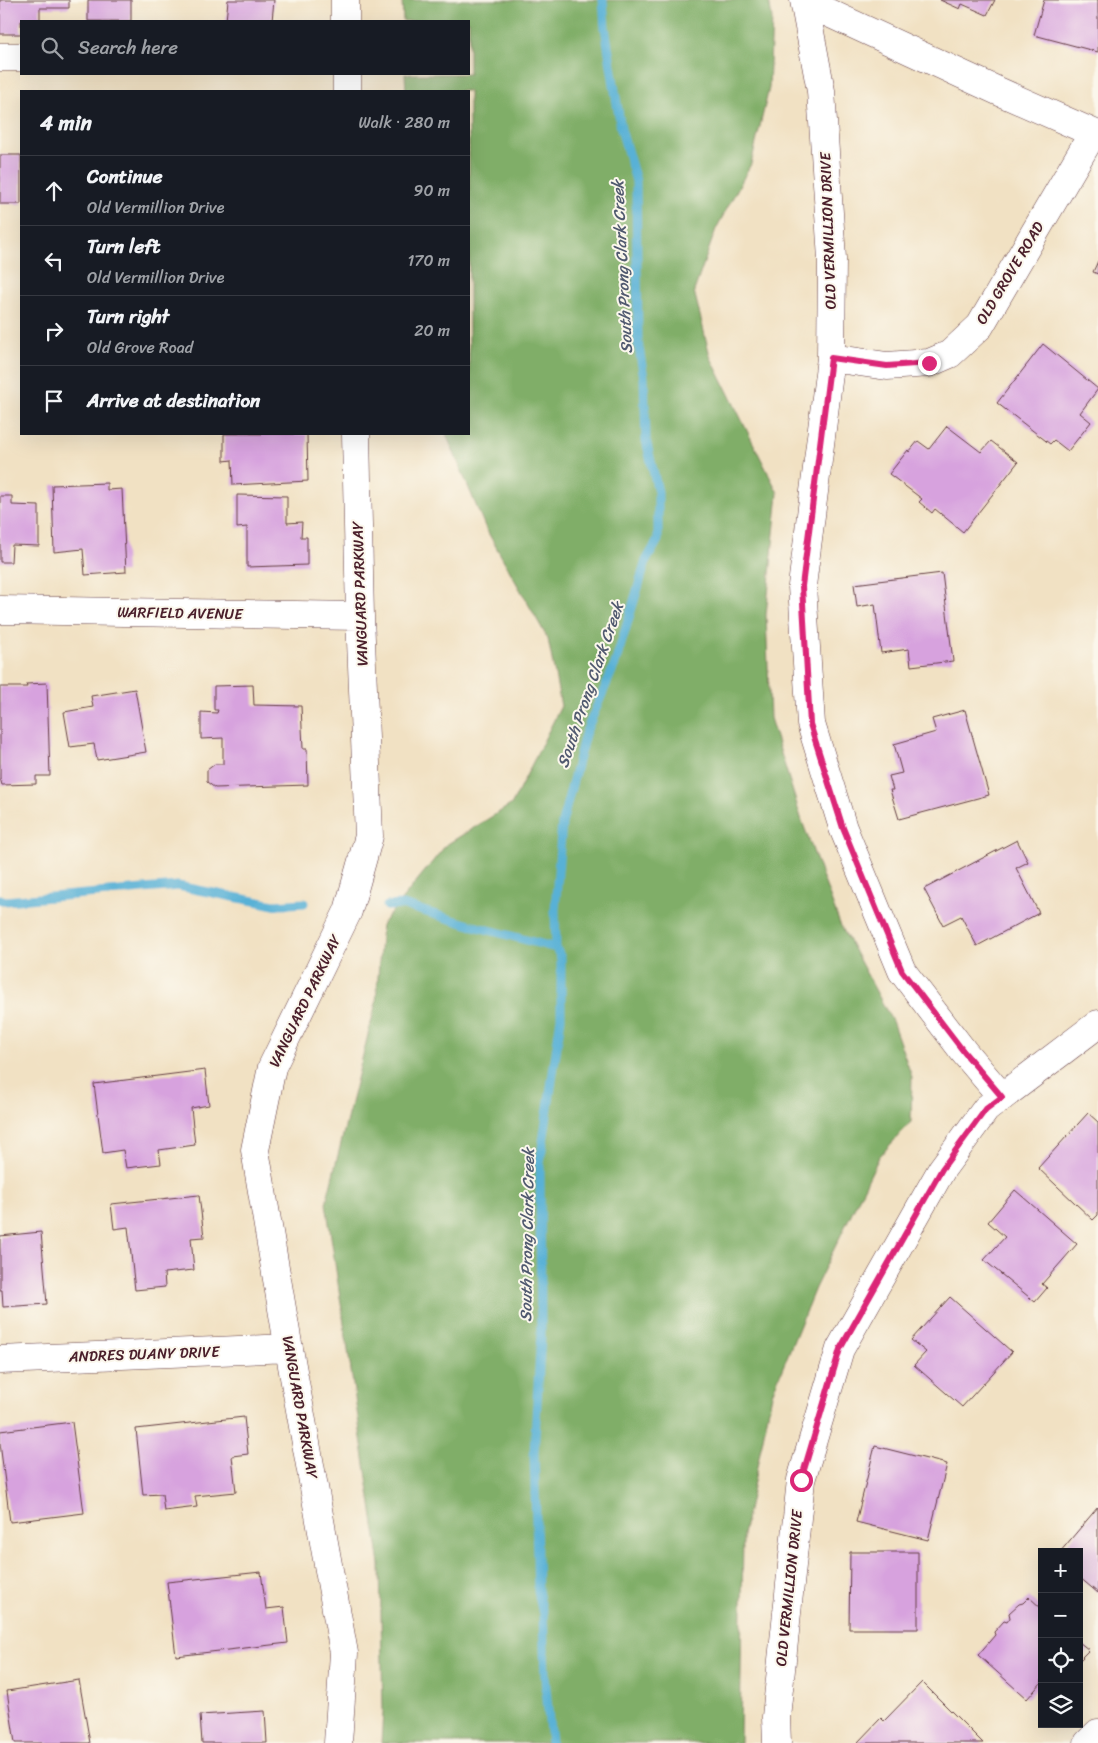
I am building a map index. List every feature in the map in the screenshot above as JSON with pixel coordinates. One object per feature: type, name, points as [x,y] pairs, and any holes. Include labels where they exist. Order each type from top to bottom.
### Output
[{"type":"street","points":[[345,0],[346,20]]},
{"type":"street","name":"OLD VERMILLION DRIVE","points":[[804,1],[1096,134]]},
{"type":"street","name":"OLD VERMILLION DRIVE","points":[[804,1],[821,91],[832,259],[831,358],[802,586],[810,724],[843,828],[902,971],[964,1052],[1002,1097]]},
{"type":"street","points":[[0,56],[20,57]]},
{"type":"street","points":[[347,75],[347,90]]},
{"type":"street","name":"OLD GROVE ROAD","points":[[831,358],[887,366],[929,363],[950,354],[980,326],[1096,134]]},
{"type":"street","name":"VANGUARD PARKWAY","points":[[338,1743],[344,1653],[255,1150],[272,1067],[348,911],[369,836],[360,616],[356,435]]},
{"type":"street","name":"WARFIELD AVENUE","points":[[0,610],[360,616]]},
{"type":"street","name":"OLD VERMILLION DRIVE","points":[[777,1743],[776,1718],[801,1480],[840,1349],[942,1169],[986,1109],[1098,1024]]},
{"type":"street","name":"ANDRES DUANY DRIVE","points":[[0,1360],[289,1348]]},
{"type":"street","points":[[1088,1743],[1098,1733]]},
{"type":"green space","points":[[402,0],[769,0],[772,19],[769,88],[751,164],[716,229],[694,291],[710,356],[778,493],[766,615],[770,718],[802,821],[840,924],[892,1021],[912,1077],[911,1122],[879,1157],[815,1288],[772,1394],[743,1535],[740,1743],[381,1743],[383,1712],[380,1565],[326,1203],[376,1003],[382,924],[446,845],[512,804],[561,706],[548,639],[486,529],[446,435],[470,435],[470,90],[406,90],[405,75],[470,75],[470,20],[403,20]]},
{"type":"building","points":[[0,0],[69,0],[69,8],[40,8],[40,20],[20,20],[20,34],[0,34]]},
{"type":"building","points":[[88,0],[131,0],[131,20],[88,20]]},
{"type":"building","points":[[228,0],[274,0],[272,20],[226,20]]},
{"type":"building","points":[[940,0],[995,0],[987,15],[962,4],[960,9]]},
{"type":"building","points":[[1044,0],[1098,0],[1098,52],[1034,35]]},
{"type":"building","points":[[0,155],[20,155],[20,204],[0,204]]},
{"type":"building","points":[[1098,261],[1098,274],[1093,272]]},
{"type":"building","points":[[1043,344],[1098,389],[1080,413],[1091,422],[1068,451],[1054,440],[1050,444],[997,403]]},
{"type":"building","points":[[947,426],[981,452],[991,441],[1018,462],[963,532],[935,509],[932,513],[919,502],[922,499],[889,474],[908,450],[909,452],[918,441],[929,449]]},
{"type":"building","points":[[224,435],[307,435],[308,481],[233,485],[232,460],[224,461]]},
{"type":"building","points":[[107,483],[107,490],[122,489],[126,572],[85,575],[83,549],[54,552],[52,485]]},
{"type":"building","points":[[237,495],[287,496],[287,523],[302,522],[301,537],[307,537],[307,565],[247,567],[247,527],[237,528]]},
{"type":"building","points":[[0,496],[12,496],[12,505],[39,506],[39,546],[12,545],[11,562],[0,562]]},
{"type":"building","points":[[942,573],[953,661],[911,666],[909,649],[881,653],[875,604],[857,607],[854,584]]},
{"type":"building","points":[[47,683],[50,776],[36,776],[36,784],[2,785],[0,778],[0,687],[27,687],[26,684]]},
{"type":"building","points":[[253,685],[254,705],[301,706],[303,749],[307,749],[308,785],[215,788],[207,782],[207,770],[215,764],[223,764],[223,738],[201,739],[201,712],[217,713],[218,710],[214,710],[214,686]]},
{"type":"building","points":[[135,689],[146,752],[97,760],[94,744],[70,747],[64,712],[93,707],[91,696]]},
{"type":"building","points":[[965,710],[989,795],[899,819],[890,790],[893,790],[889,776],[902,773],[894,744],[936,732],[932,719]]},
{"type":"building","points":[[1017,840],[1028,862],[1016,868],[1039,913],[977,946],[961,916],[943,925],[924,889]]},
{"type":"building","points":[[205,1070],[209,1105],[191,1108],[195,1145],[159,1150],[161,1164],[126,1168],[123,1150],[103,1153],[94,1084]]},
{"type":"building","points":[[1088,1113],[1098,1122],[1098,1215],[1093,1220],[1038,1168]]},
{"type":"building","points":[[1015,1190],[1077,1244],[1042,1284],[1047,1288],[1035,1302],[984,1260],[1005,1237],[988,1222]]},
{"type":"building","points":[[199,1195],[204,1237],[191,1238],[194,1270],[164,1273],[165,1287],[135,1290],[128,1227],[114,1229],[111,1204]]},
{"type":"building","points":[[41,1232],[47,1304],[3,1307],[2,1290],[0,1290],[0,1236]]},
{"type":"building","points":[[950,1297],[1012,1352],[962,1407],[914,1365],[926,1352],[911,1340]]},
{"type":"building","points":[[244,1417],[248,1454],[232,1456],[236,1492],[195,1496],[197,1507],[164,1511],[162,1494],[143,1495],[136,1429]]},
{"type":"building","points":[[72,1422],[84,1513],[10,1522],[0,1431]]},
{"type":"building","points":[[875,1446],[947,1464],[928,1540],[856,1522]]},
{"type":"building","points":[[1098,1507],[1098,1593],[1083,1580],[1083,1548],[1063,1548]]},
{"type":"building","points":[[850,1552],[918,1552],[918,1629],[849,1629]]},
{"type":"building","points":[[261,1572],[266,1609],[284,1607],[288,1643],[176,1656],[167,1582]]},
{"type":"building","points":[[1029,1597],[1038,1605],[1038,1687],[1027,1699],[978,1655],[995,1635],[994,1632],[1004,1621],[1007,1622],[1010,1618],[1009,1613],[1019,1604]]},
{"type":"building","points":[[1083,1645],[1089,1650],[1083,1656]]},
{"type":"building","points":[[79,1680],[90,1743],[15,1743],[7,1691]]},
{"type":"building","points":[[922,1682],[983,1743],[857,1743],[881,1718],[884,1721]]},
{"type":"building","points":[[265,1711],[267,1743],[202,1743],[200,1715]]},
{"type":"waterway","name":"South Prong Clark Creek","points":[[551,1743],[545,1677],[543,1614],[538,1591],[534,1453],[541,1335],[540,1163],[561,1018],[561,958],[556,948],[555,910],[562,823],[585,734],[615,664],[646,561],[658,540],[658,492],[646,440],[644,378],[638,342],[636,181],[621,129],[605,27],[603,0]]},
{"type":"waterway","points":[[0,899],[5,901],[178,886],[274,905],[304,903]]},
{"type":"waterway","points":[[387,906],[403,905],[556,948]]},
{"type":"route","points":[[801,1480],[840,1349],[942,1169],[986,1109],[1002,1097],[964,1052],[902,971],[843,828],[810,724],[802,586],[831,358],[887,366],[929,363]]}]
